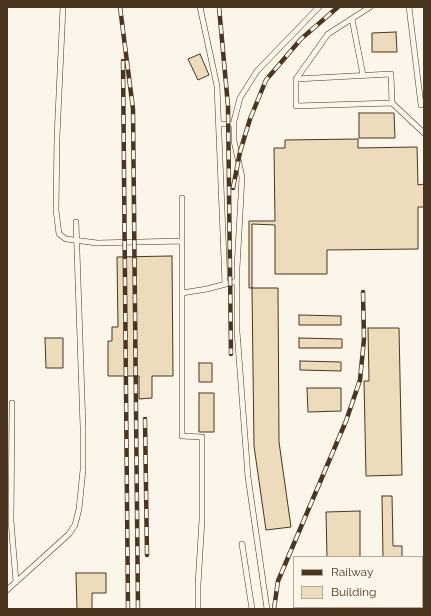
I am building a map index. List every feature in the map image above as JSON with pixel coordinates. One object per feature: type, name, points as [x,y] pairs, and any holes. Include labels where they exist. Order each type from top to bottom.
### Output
[{"type":"lane","points":[[63,7],[57,137],[56,219],[60,236],[77,241],[97,243],[182,241]]},
{"type":"lane","points":[[200,7],[216,76],[225,284]]},
{"type":"lane","points":[[266,609],[247,460],[237,331],[237,281],[242,177],[234,141],[234,124],[240,98],[257,71],[320,7]]},
{"type":"lane","points":[[370,7],[328,34],[296,79],[296,106],[392,103]]},
{"type":"lane","points":[[409,7],[421,105],[424,105]]},
{"type":"lane","points":[[352,19],[364,75]]},
{"type":"lane","points":[[296,79],[391,74],[392,103],[424,133]]},
{"type":"lane","points":[[219,124],[234,124]]},
{"type":"lane","points":[[182,198],[182,436],[202,437],[202,519],[198,609]]},
{"type":"lane","points":[[7,590],[69,534],[75,525],[79,509],[83,470],[84,427],[76,222]]},
{"type":"lane","points":[[182,293],[197,292],[237,281]]},
{"type":"lane","points":[[12,403],[11,521],[16,582]]},
{"type":"lane","points":[[242,544],[252,609]]},
{"type":"building","points":[[396,32],[397,52],[372,52],[372,33]]},
{"type":"building","points":[[200,54],[209,75],[198,80],[188,59]]},
{"type":"building","points":[[359,113],[394,113],[395,138],[359,138]]},
{"type":"building","points":[[358,139],[358,148],[417,147],[418,185],[424,184],[424,207],[418,207],[418,249],[327,250],[327,274],[275,274],[275,225],[252,224],[252,288],[249,288],[249,221],[275,221],[274,148],[285,148],[285,140]]},
{"type":"building","points":[[172,256],[173,376],[152,376],[152,398],[139,399],[139,376],[108,376],[108,341],[112,341],[112,327],[118,327],[117,257]]},
{"type":"building","points":[[252,288],[278,288],[279,442],[291,527],[266,530],[254,446]]},
{"type":"building","points":[[299,315],[341,316],[341,325],[299,325]]},
{"type":"building","points":[[368,328],[399,328],[402,475],[366,476],[364,381],[369,381]]},
{"type":"building","points":[[45,338],[63,338],[63,368],[46,368]]},
{"type":"building","points":[[299,338],[342,339],[342,348],[299,348]]},
{"type":"building","points":[[300,361],[341,362],[341,371],[300,370]]},
{"type":"building","points":[[199,363],[212,363],[212,382],[199,382]]},
{"type":"building","points":[[307,388],[341,388],[341,411],[308,412]]},
{"type":"building","points":[[199,393],[214,393],[214,432],[199,432]]},
{"type":"building","points":[[382,496],[392,496],[393,546],[402,546],[402,556],[383,556]]},
{"type":"building","points":[[360,511],[360,556],[327,556],[326,512]]},
{"type":"building","points":[[76,573],[106,573],[106,593],[92,593],[92,609],[77,609]]},
{"type":"building","points":[[327,608],[361,608],[361,609]]},
{"type":"building","points":[[377,608],[417,608],[417,609]]},
{"type":"railway","points":[[120,7],[133,109],[138,609]]},
{"type":"railway","points":[[219,7],[228,106],[231,354]]},
{"type":"railway","points":[[233,188],[240,152],[250,119],[266,80],[301,39],[338,7]]},
{"type":"railway","points":[[123,61],[128,609]]},
{"type":"railway","points":[[274,609],[278,581],[346,421],[360,380],[364,339],[363,292]]},
{"type":"railway","points":[[145,419],[147,555]]}]
